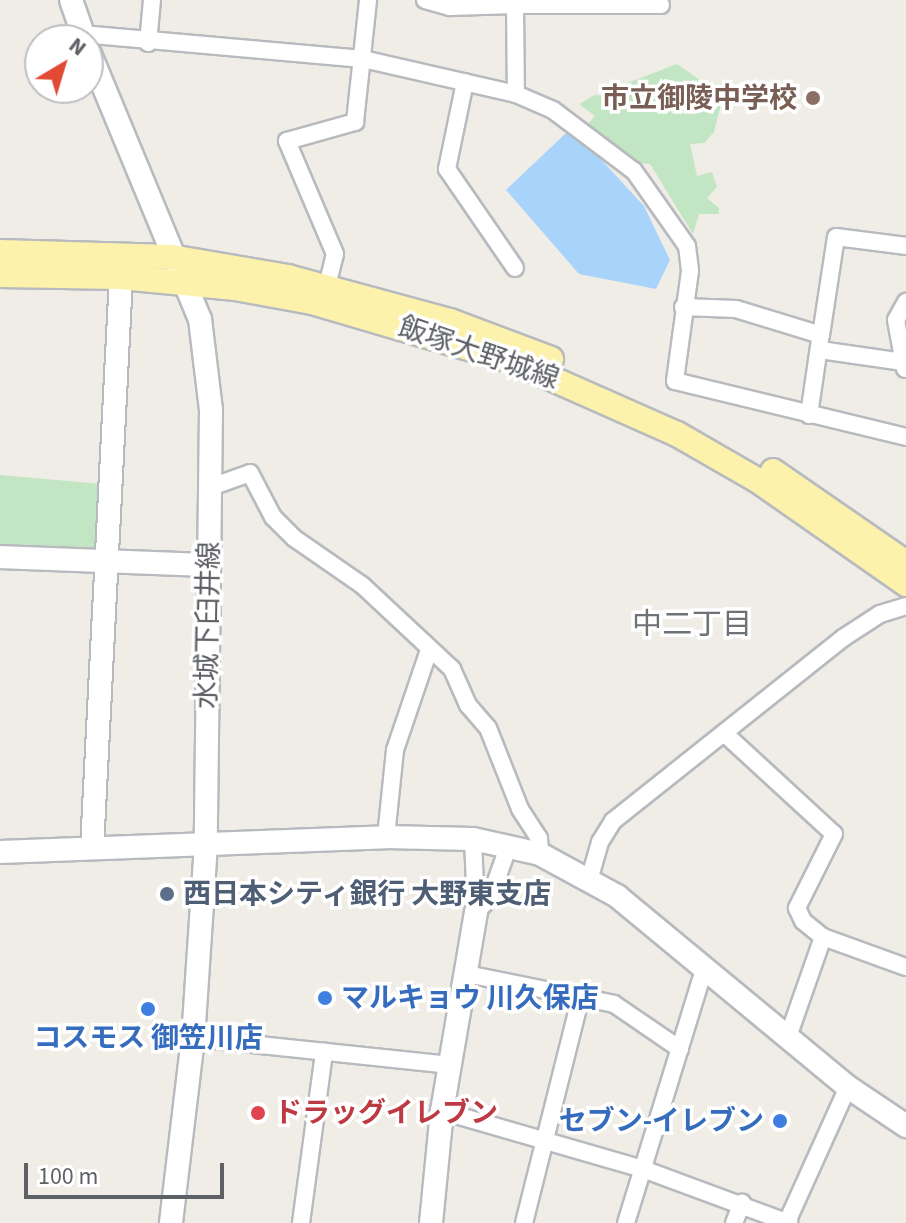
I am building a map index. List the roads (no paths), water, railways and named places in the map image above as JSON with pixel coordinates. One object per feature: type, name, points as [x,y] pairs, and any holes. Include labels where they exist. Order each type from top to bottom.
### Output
[{"type":"main road","name":"飯塚大野城線","points":[[0,252],[171,257],[327,286],[450,321],[618,388],[766,467],[892,559],[906,584]]},
{"type":"main road","name":"飯塚大野城線","points":[[0,275],[121,277],[312,302],[526,367],[677,434],[892,559]]},
{"type":"street","name":"水城下臼井線","points":[[71,0],[79,24]]},
{"type":"street","points":[[148,43],[152,0]]},
{"type":"street","points":[[327,286],[335,254],[287,141],[355,122],[368,0]]},
{"type":"street","points":[[425,0],[450,7],[661,5]]},
{"type":"street","points":[[515,5],[516,94]]},
{"type":"street","points":[[104,42],[363,59],[516,94],[562,115],[634,171],[687,246],[690,271],[675,381],[906,437]]},
{"type":"street","points":[[465,82],[447,169],[515,268]]},
{"type":"street","name":"水城下臼井線","points":[[104,89],[171,257],[200,319],[211,410],[206,844],[193,1038],[171,1223]]},
{"type":"street","points":[[809,415],[836,237],[906,246]]},
{"type":"street","points":[[92,848],[121,277]]},
{"type":"street","points":[[683,307],[736,309],[820,342],[904,367],[896,320],[906,302]]},
{"type":"street","points":[[211,487],[250,473],[273,517],[362,585],[452,669],[468,705],[488,728],[520,809],[539,838],[540,854]]},
{"type":"street","points":[[0,557],[208,565]]},
{"type":"street","points":[[590,877],[600,842],[613,821],[843,638],[880,614],[906,606]]},
{"type":"street","points":[[386,837],[395,750],[429,650]]},
{"type":"street","points":[[724,733],[834,834],[797,908],[803,921],[823,937],[906,967]]},
{"type":"street","points":[[0,852],[386,837],[473,839],[540,854],[590,877],[705,967],[848,1087],[906,1126]]},
{"type":"street","points":[[428,1218],[442,1111],[476,912],[473,839]]},
{"type":"street","points":[[476,912],[490,898],[509,845]]},
{"type":"street","points":[[788,1037],[823,937]]},
{"type":"street","points":[[626,1223],[705,967]]},
{"type":"street","points":[[467,974],[614,1004],[680,1049]]},
{"type":"street","points":[[524,1223],[581,996]]},
{"type":"street","points":[[193,1038],[450,1065]]},
{"type":"street","points":[[301,1223],[324,1052]]},
{"type":"street","points":[[442,1111],[643,1169],[742,1203],[788,1223],[848,1087]]},
{"type":"street","points":[[734,1223],[742,1203]]},
{"type":"water","points":[[566,133],[582,139],[644,206],[670,260],[656,289],[579,274],[506,190]]},
{"type":"place","name":"市立御陵中学校","points":[[813,98]]},
{"type":"place","name":"西日本シティ銀行 大野東支店","points":[[167,894]]},
{"type":"place","name":"マルキョウ 川久保店","points":[[325,998]]},
{"type":"place","name":"コスモス 御笠川店","points":[[148,1009]]},
{"type":"place","name":"ドラッグイレブン","points":[[258,1113]]},
{"type":"place","name":"セブン-イレブン","points":[[780,1121]]},
{"type":"district","name":"中二丁目","points":[[692,625]]}]
